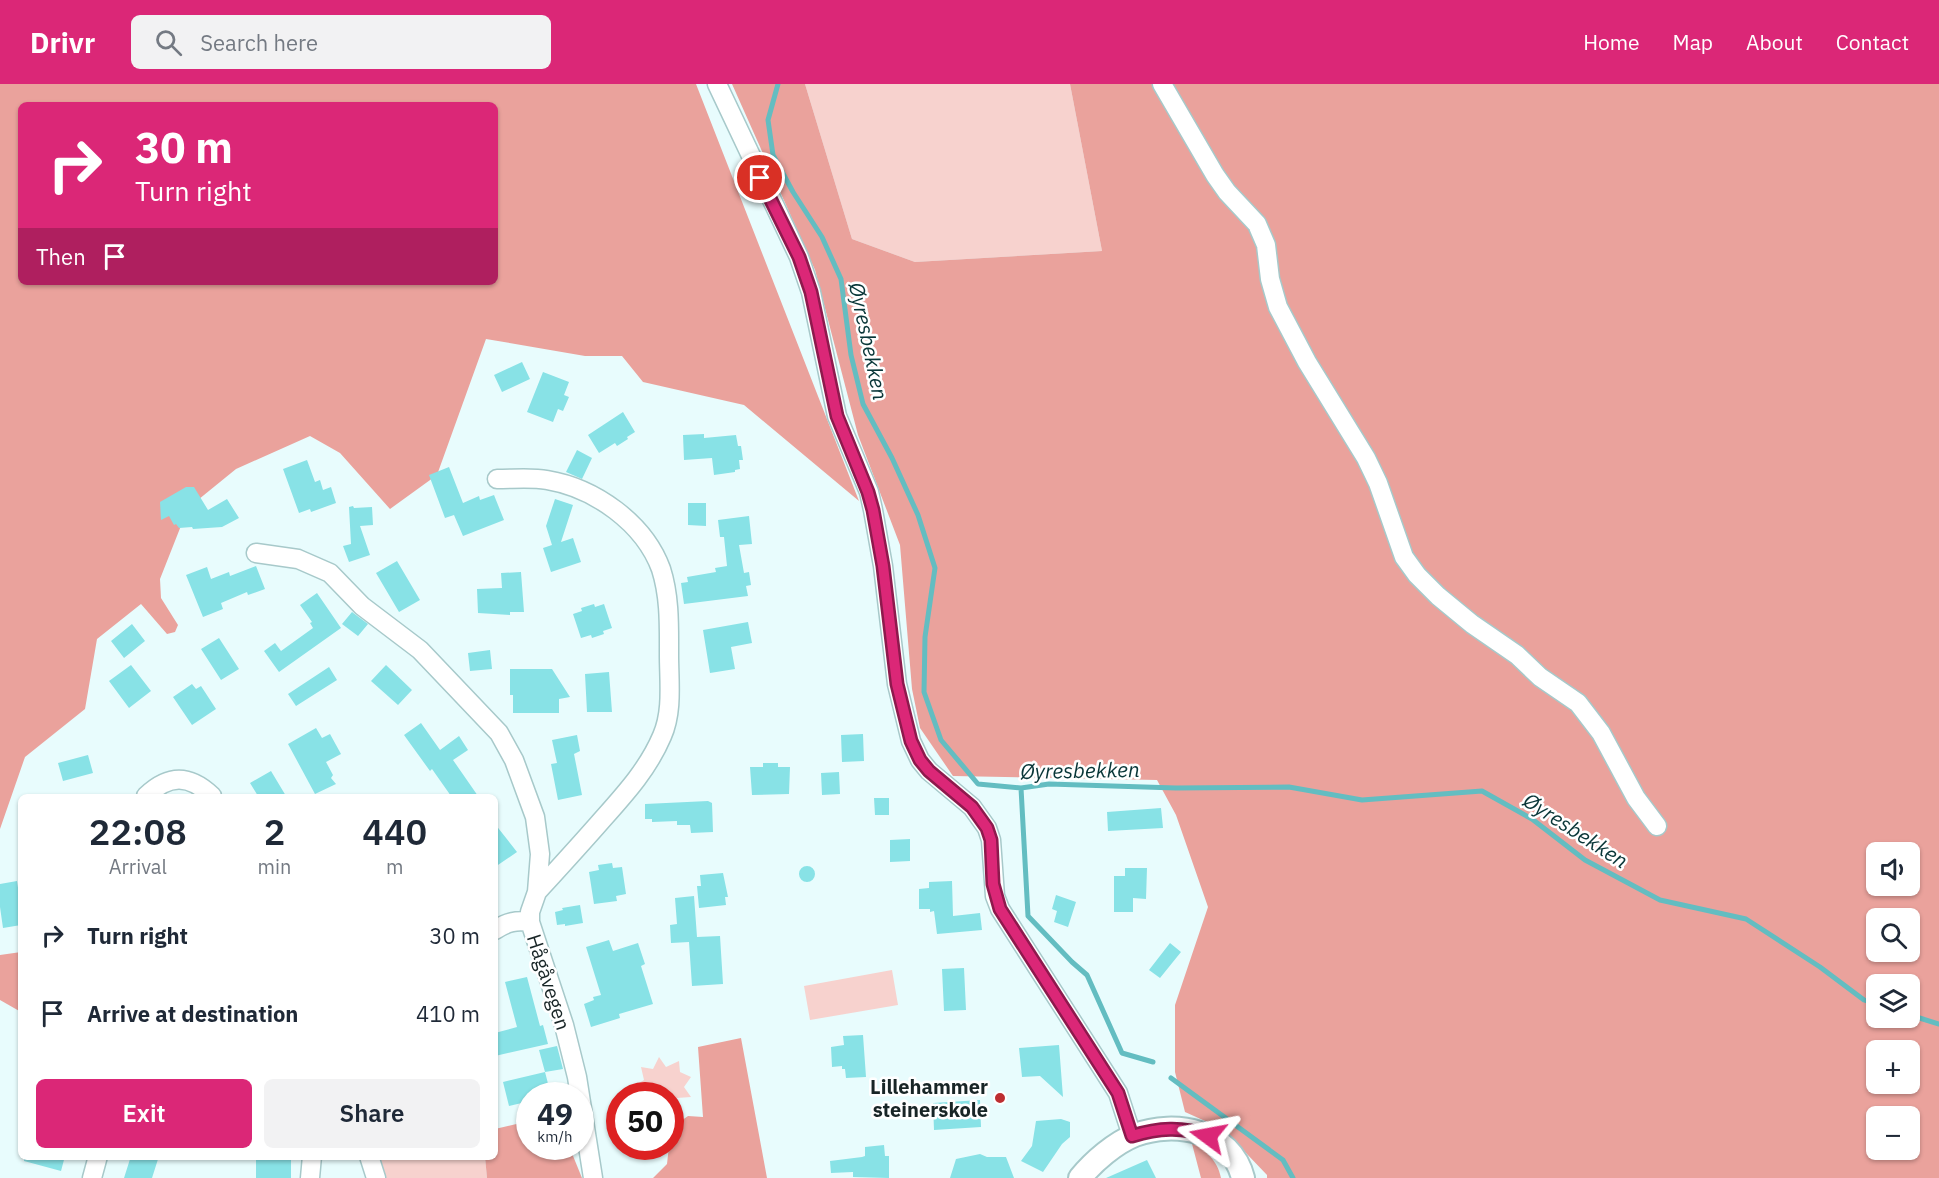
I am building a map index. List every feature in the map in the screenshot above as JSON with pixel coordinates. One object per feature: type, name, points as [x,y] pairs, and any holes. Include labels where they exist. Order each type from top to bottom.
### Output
[{"type":"main road","points":[[1080,1178],[1102,1156],[1132,1136],[1163,1129],[1195,1131],[1221,1144],[1232,1157],[1242,1178]]},
{"type":"street","points":[[717,84],[799,257],[811,292],[837,416],[873,510],[883,566],[897,684],[911,741],[920,760],[929,771],[972,807],[987,828],[991,840],[993,884],[1000,909],[1118,1093],[1132,1136]]},
{"type":"street","points":[[1162,84],[1215,175],[1227,192],[1257,224],[1266,245],[1270,279],[1278,307],[1306,362],[1366,458],[1404,557],[1417,575],[1438,596],[1472,624],[1517,655],[1540,677],[1578,703],[1601,733],[1636,798],[1658,826]]},
{"type":"street","name":"Hågåvegen","points":[[497,479],[546,479],[565,484],[626,518],[655,555],[662,572],[668,611],[668,720],[653,756],[636,782],[537,892],[530,912],[530,922],[564,1025],[575,1067],[594,1178]]},
{"type":"street","points":[[256,553],[298,560],[330,573],[368,610],[420,650],[499,734],[514,760],[529,797],[540,854],[537,892]]},
{"type":"street","points":[[148,794],[172,780],[196,782],[210,794]]},
{"type":"street","points":[[498,928],[517,920],[530,922]]},
{"type":"street","points":[[92,1178],[97,1160]]},
{"type":"street","points":[[310,1178],[312,1160]]},
{"type":"street","points":[[370,1160],[376,1178]]},
{"type":"shaded area","points":[[0,84],[696,84],[859,501],[744,405],[643,382],[622,356],[585,356],[486,339],[437,475],[390,509],[340,453],[310,436],[236,469],[188,508],[160,579],[161,598],[178,625],[175,632],[167,634],[141,604],[97,639],[85,709],[25,757],[0,829]]},
{"type":"shaded area","points":[[732,84],[805,84],[852,239],[915,262],[1102,251],[1070,84],[1939,84],[1939,1178],[1267,1178],[1267,1175],[1223,1129],[1185,1112],[1175,1072],[1175,1005],[1208,907],[1176,815],[1157,780],[953,776],[920,728],[912,689],[900,545],[858,435],[815,270]]},
{"type":"shaded area","points":[[805,84],[1070,84],[1102,251],[915,262],[852,239]]},
{"type":"shaded area","points":[[18,952],[18,1010],[0,1000],[0,955]]},
{"type":"shaded area","points":[[892,970],[898,1005],[810,1020],[804,986]]},
{"type":"shaded area","points":[[741,1038],[767,1178],[653,1178],[667,1164],[667,1160],[684,1160],[684,1119],[688,1116],[703,1117],[698,1047]]},
{"type":"shaded area","points":[[659,1057],[666,1067],[679,1061],[680,1072],[691,1077],[684,1087],[684,1082],[641,1082],[644,1080],[641,1067],[653,1069]]},
{"type":"shaded area","points":[[684,1087],[691,1097],[684,1098]]},
{"type":"shaded area","points":[[516,1124],[516,1160],[575,1160],[582,1178],[487,1178],[485,1160],[498,1160],[498,1128]]},
{"type":"shaded area","points":[[1191,1140],[1214,1161],[1221,1178],[1201,1178]]},
{"type":"shaded area","points":[[371,1160],[485,1160],[487,1178],[369,1178]]},
{"type":"building","points":[[522,362],[530,379],[502,392],[494,375]]},
{"type":"building","points":[[543,372],[569,382],[564,395],[569,397],[563,411],[558,409],[553,422],[527,412]]},
{"type":"building","points":[[623,412],[635,432],[617,446],[615,443],[599,453],[588,435]]},
{"type":"building","points":[[704,434],[704,438],[736,435],[738,446],[741,446],[743,460],[739,460],[740,469],[714,475],[712,458],[684,460],[683,435]]},
{"type":"building","points":[[577,450],[592,458],[582,479],[566,472]]},
{"type":"building","points":[[307,460],[315,482],[320,480],[323,490],[331,487],[336,503],[311,512],[310,509],[299,513],[283,469]]},
{"type":"building","points":[[449,467],[463,503],[479,496],[480,500],[494,495],[504,520],[463,536],[454,515],[445,518],[429,475]]},
{"type":"building","points":[[186,487],[194,487],[208,510],[227,499],[239,518],[222,527],[193,529],[192,527],[179,528],[176,524],[174,525],[169,516],[161,520],[160,502]]},
{"type":"building","points":[[555,499],[573,505],[561,542],[573,538],[581,562],[551,572],[543,548],[552,545],[546,526]]},
{"type":"building","points":[[688,503],[706,503],[706,526],[688,525]]},
{"type":"building","points":[[349,507],[354,508],[372,507],[373,525],[360,526],[370,555],[349,562],[343,546],[351,544]]},
{"type":"building","points":[[749,516],[752,544],[739,545],[744,573],[749,572],[751,585],[746,586],[748,596],[684,604],[681,583],[688,582],[687,577],[716,572],[715,568],[727,566],[724,537],[720,537],[718,520]]},
{"type":"building","points":[[397,561],[420,600],[399,612],[376,573]]},
{"type":"building","points":[[256,566],[265,589],[248,595],[247,592],[221,603],[223,609],[203,617],[186,575],[207,567],[211,579],[229,572],[230,576]]},
{"type":"building","points":[[521,572],[524,612],[510,612],[510,615],[478,613],[477,589],[502,588],[501,573]]},
{"type":"building","points":[[317,593],[341,628],[279,672],[264,651],[275,643],[281,651],[313,628],[310,623],[312,622],[300,605]]},
{"type":"building","points":[[594,604],[595,607],[604,604],[612,628],[592,638],[591,635],[581,638],[573,614],[582,611],[581,608]]},
{"type":"building","points":[[352,612],[368,624],[358,636],[342,624]]},
{"type":"building","points":[[748,622],[752,643],[731,647],[735,669],[710,673],[703,630]]},
{"type":"building","points":[[132,624],[145,641],[124,658],[111,641]]},
{"type":"building","points":[[219,638],[239,669],[221,680],[201,649]]},
{"type":"building","points":[[490,650],[492,669],[470,671],[468,653]]},
{"type":"building","points":[[131,665],[151,691],[129,708],[109,681]]},
{"type":"building","points":[[386,665],[412,690],[398,705],[371,681]]},
{"type":"building","points":[[329,667],[337,680],[296,706],[288,694]]},
{"type":"building","points":[[510,669],[552,669],[570,697],[559,699],[559,713],[513,713]]},
{"type":"building","points":[[609,672],[612,712],[587,712],[585,674]]},
{"type":"building","points":[[192,684],[196,689],[201,686],[216,709],[192,725],[173,697]]},
{"type":"building","points":[[421,723],[440,750],[459,736],[468,750],[453,760],[477,794],[450,794],[404,735]]},
{"type":"building","points":[[316,728],[322,738],[330,734],[341,754],[326,762],[333,775],[331,778],[336,784],[315,794],[288,744]]},
{"type":"building","points":[[863,734],[864,761],[842,762],[841,735]]},
{"type":"building","points":[[577,735],[580,751],[574,754],[582,795],[558,800],[551,764],[557,763],[552,740]]},
{"type":"building","points":[[88,755],[93,773],[63,781],[58,763]]},
{"type":"building","points":[[763,763],[778,763],[778,767],[790,767],[789,794],[752,795],[750,767],[763,767]]},
{"type":"building","points":[[271,771],[285,794],[257,794],[250,783]]},
{"type":"building","points":[[839,772],[840,794],[822,795],[821,773]]},
{"type":"building","points":[[874,798],[889,798],[889,815],[875,815]]},
{"type":"building","points":[[708,801],[712,803],[713,832],[691,833],[690,825],[677,825],[677,821],[652,822],[652,819],[645,819],[645,804]]},
{"type":"building","points":[[1161,808],[1163,828],[1108,831],[1107,812]]},
{"type":"building","points":[[498,828],[517,852],[498,865]]},
{"type":"building","points":[[910,839],[910,861],[890,862],[890,840]]},
{"type":"building","points":[[612,863],[613,868],[622,867],[626,894],[616,896],[617,901],[594,904],[589,872],[599,870],[598,865]]},
{"type":"building","points":[[804,866],[810,866],[815,874],[813,880],[804,882],[799,877],[799,871]]},
{"type":"building","points":[[1125,868],[1147,868],[1146,899],[1133,898],[1133,912],[1114,912],[1114,876],[1125,876]]},
{"type":"building","points":[[723,873],[728,897],[725,897],[726,905],[699,908],[697,886],[701,886],[700,875]]},
{"type":"building","points":[[17,881],[18,926],[3,928],[0,884]]},
{"type":"building","points":[[952,881],[953,916],[980,913],[982,930],[937,934],[934,911],[919,909],[919,889],[929,888],[929,882]]},
{"type":"building","points":[[1056,895],[1076,902],[1068,927],[1054,922],[1057,911],[1052,909]]},
{"type":"building","points":[[694,896],[697,937],[720,936],[723,984],[692,986],[689,942],[671,943],[670,925],[677,924],[675,898]]},
{"type":"building","points":[[580,905],[583,923],[557,925],[555,912],[563,910],[562,908]]},
{"type":"building","points":[[609,940],[613,951],[638,943],[645,964],[641,966],[653,1004],[619,1014],[620,1018],[591,1027],[584,1004],[594,1000],[593,997],[601,995],[586,947]]},
{"type":"building","points":[[1170,943],[1181,952],[1160,978],[1149,970]]},
{"type":"building","points":[[964,968],[966,1010],[944,1011],[942,969]]},
{"type":"building","points":[[527,977],[540,1026],[543,1025],[548,1044],[498,1055],[498,1032],[517,1027],[505,982]]},
{"type":"building","points":[[863,1035],[866,1077],[846,1078],[845,1069],[842,1069],[842,1066],[832,1067],[831,1047],[844,1045],[843,1036]]},
{"type":"building","points":[[1059,1045],[1063,1097],[1040,1076],[1022,1077],[1019,1048]]},
{"type":"building","points":[[557,1046],[563,1069],[545,1072],[539,1050]]},
{"type":"building","points":[[545,1072],[548,1082],[516,1082],[516,1104],[509,1106],[503,1082]]},
{"type":"building","points":[[980,1100],[981,1127],[934,1130],[933,1103]]},
{"type":"building","points":[[1061,1119],[1070,1122],[1070,1137],[1062,1144],[1043,1172],[1021,1161],[1032,1146],[1036,1121]]},
{"type":"building","points":[[884,1145],[885,1156],[889,1156],[889,1178],[853,1177],[853,1172],[831,1173],[830,1161],[862,1157],[865,1156],[865,1147]]},
{"type":"building","points":[[980,1154],[987,1157],[1006,1157],[1014,1178],[950,1178],[956,1159]]},
{"type":"building","points":[[24,1160],[64,1160],[61,1171]]},
{"type":"building","points":[[130,1160],[158,1160],[152,1178],[124,1178]]},
{"type":"building","points":[[256,1160],[291,1160],[291,1178],[256,1178]]},
{"type":"building","points":[[1147,1160],[1156,1178],[1106,1178]]},
{"type":"waterway","name":"Øyresbekken","points":[[778,84],[768,120],[773,155],[793,192],[822,237],[841,279],[851,355],[863,404],[892,458],[918,515],[935,568],[925,637],[924,692],[941,740],[978,784],[1021,788],[1049,784],[1176,788],[1289,787],[1362,800],[1482,791],[1532,819],[1585,860],[1660,900],[1746,919],[1820,967],[1866,1001]]},
{"type":"waterway","points":[[1021,788],[1028,916],[1087,975],[1122,1053],[1153,1062]]},
{"type":"waterway","name":"Øyresbekken","points":[[1920,1018],[1939,1024]]},
{"type":"waterway","points":[[1171,1078],[1283,1160],[1293,1178]]},
{"type":"place","name":"Lillehammer steinerskole","points":[[1000,1098]]},
{"type":"route","points":[[760,178],[799,257],[811,292],[837,416],[873,510],[883,566],[897,684],[911,741],[920,760],[929,771],[981,817],[991,840],[993,884],[1000,909],[1118,1093],[1132,1136],[1147,1131],[1179,1129],[1195,1131],[1208,1136]]}]
